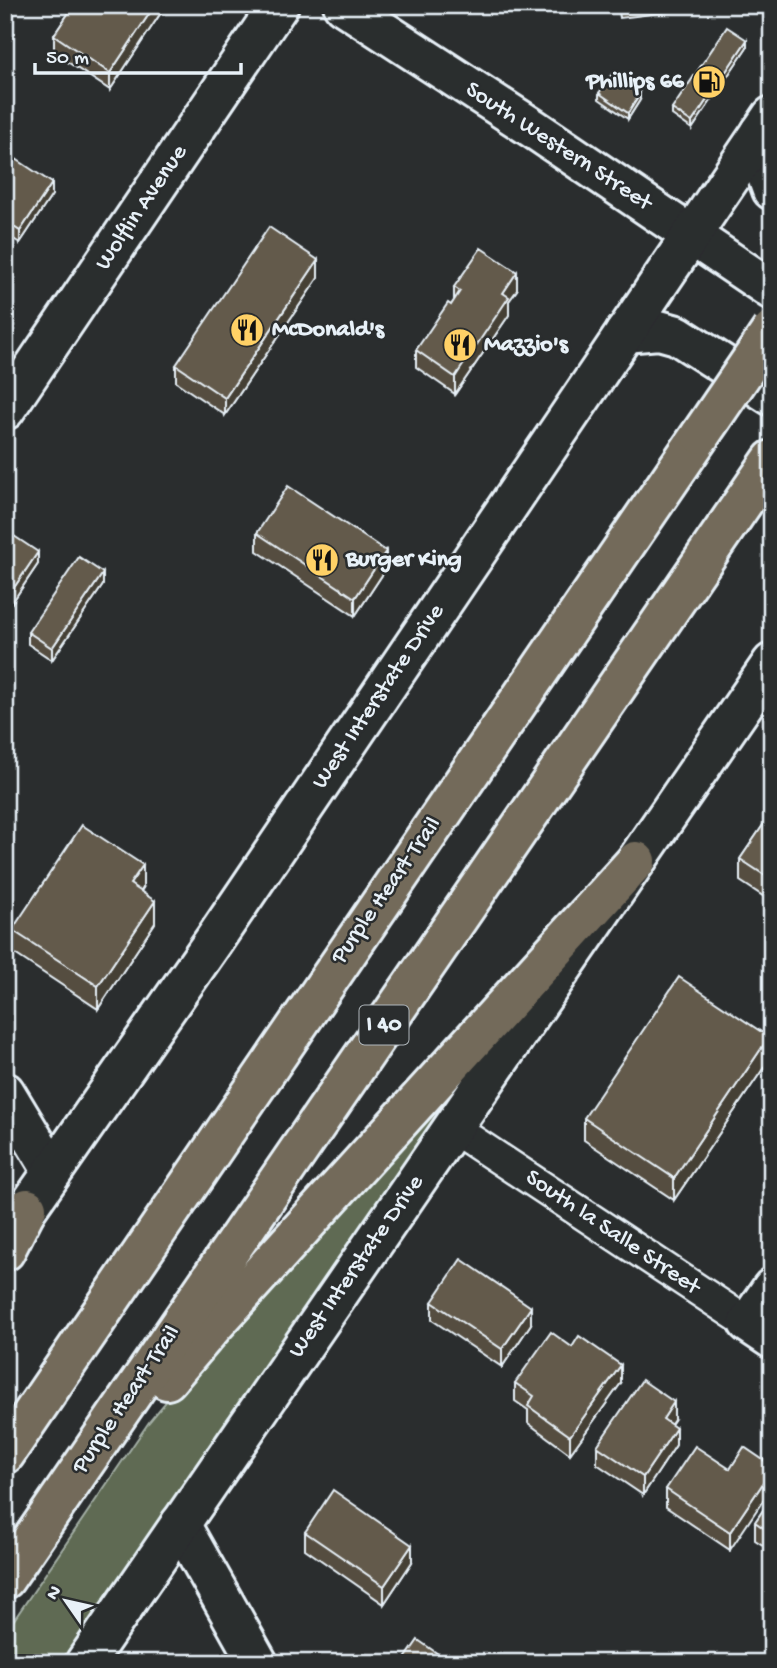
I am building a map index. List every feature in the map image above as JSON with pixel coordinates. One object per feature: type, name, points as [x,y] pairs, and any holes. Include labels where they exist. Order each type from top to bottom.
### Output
[{"type":"highway","name":"Purple Heart Trail","points":[[5,1454],[772,330]]},
{"type":"highway","name":"Purple Heart Trail","points":[[15,1564],[768,466]]},
{"type":"highway","points":[[15,1564],[214,1325],[636,861]]},
{"type":"highway","points":[[5,1251],[27,1208]]},
{"type":"main road","name":"Wolflin Avenue","points":[[5,410],[279,5]]},
{"type":"main road","name":"South Western Street","points":[[342,5],[772,290]]},
{"type":"main road","name":"West Interstate Drive","points":[[5,1240],[215,939],[766,124]]},
{"type":"main road","points":[[766,124],[760,158],[772,190]]},
{"type":"main road","points":[[625,333],[659,330],[677,335],[772,396]]},
{"type":"main road","name":"West Interstate Drive","points":[[85,1663],[772,663]]},
{"type":"main road","points":[[5,1092],[52,1170]]},
{"type":"main road","points":[[760,1331],[772,1288]]},
{"type":"main road","points":[[180,1524],[258,1663]]},
{"type":"street","name":"South la Salle Street","points":[[453,1128],[760,1331]]},
{"type":"green space","points":[[461,1082],[65,1663],[5,1663],[5,1633],[149,1422],[296,1246]]},
{"type":"building","points":[[74,5],[155,5],[110,73],[54,35]]},
{"type":"building","name":"Phillips 66","points":[[727,27],[747,40],[692,122],[672,109]]},
{"type":"building","name":"Phillips 66","points":[[612,74],[640,94],[628,113],[599,93]]},
{"type":"building","points":[[16,159],[52,183],[20,231],[5,221],[5,174]]},
{"type":"building","name":"McDonald's","points":[[269,227],[318,260],[225,398],[176,365]]},
{"type":"building","points":[[5,238],[12,243],[5,253]]},
{"type":"building","name":"Mazzio's","points":[[481,248],[517,272],[503,293],[509,297],[455,377],[416,350],[448,303],[451,305],[460,291],[454,287]]},
{"type":"building","name":"Burger King","points":[[288,486],[386,551],[355,598],[257,533]]},
{"type":"building","points":[[5,530],[38,552],[9,595],[5,592]]},
{"type":"building","points":[[79,557],[103,573],[52,648],[28,632]]},
{"type":"building","points":[[772,812],[772,880],[740,859]]},
{"type":"building","points":[[82,825],[143,865],[130,884],[155,901],[98,986],[12,930]]},
{"type":"building","points":[[679,977],[769,1037],[674,1178],[584,1118]]},
{"type":"building","points":[[461,1259],[531,1307],[502,1349],[432,1302]]},
{"type":"building","points":[[551,1332],[572,1347],[579,1336],[621,1365],[570,1436],[528,1406],[534,1396],[515,1383]]},
{"type":"building","points":[[642,1380],[674,1402],[663,1419],[676,1428],[643,1477],[597,1446]]},
{"type":"building","points":[[695,1446],[730,1469],[744,1447],[772,1466],[772,1470],[730,1532],[666,1489]]},
{"type":"building","points":[[333,1490],[412,1545],[384,1586],[305,1532]]},
{"type":"building","points":[[772,1497],[772,1534],[755,1522]]},
{"type":"building","points":[[418,1640],[451,1663],[402,1663]]},
{"type":"place","name":"Phillips 66","points":[[709,82]]},
{"type":"place","name":"McDonald's","points":[[247,330]]},
{"type":"place","name":"Mazzio's","points":[[460,345]]},
{"type":"place","name":"Burger King","points":[[322,560]]}]
